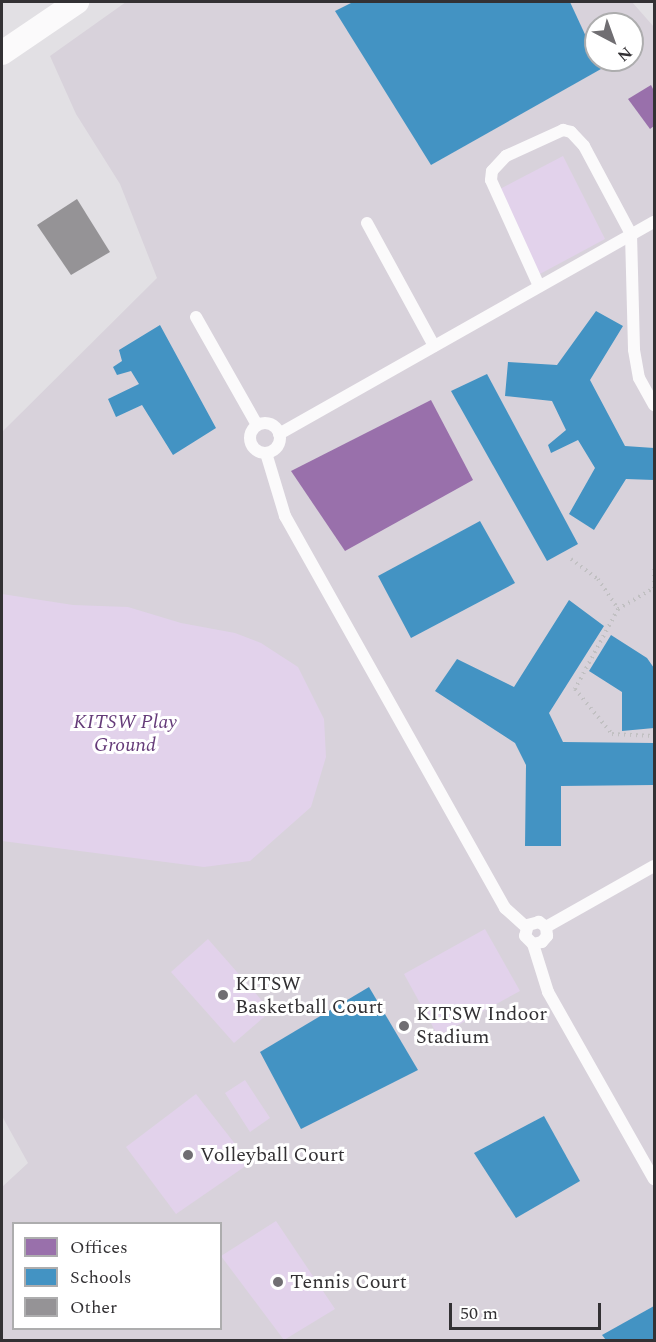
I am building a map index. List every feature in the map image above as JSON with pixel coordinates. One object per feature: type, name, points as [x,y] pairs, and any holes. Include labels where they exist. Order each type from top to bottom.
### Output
[{"type":"street","points":[[2,53],[71,3]]},
{"type":"lane","points":[[539,286],[492,188],[492,171],[506,156],[554,132],[571,132],[584,146],[630,234],[634,351],[639,378],[654,405]]},
{"type":"lane","points":[[279,434],[654,222]]},
{"type":"lane","points":[[367,223],[434,346]]},
{"type":"lane","points":[[196,317],[257,425]]},
{"type":"lane","points":[[270,424],[279,434],[277,446],[266,453],[256,450],[250,442],[250,433],[257,425],[270,424]]},
{"type":"lane","points":[[266,453],[285,516],[505,908],[526,927],[526,938],[533,944],[548,992],[654,1179]]},
{"type":"lane","points":[[546,927],[654,866]]},
{"type":"lane","points":[[526,927],[536,921],[546,927]]},
{"type":"lane","points":[[533,944],[544,941],[546,927]]},
{"type":"path","points":[[571,559],[598,579],[618,609]]},
{"type":"path","points":[[654,565],[654,588],[618,609],[575,689],[612,734],[654,736]]},
{"type":"shaded area","points":[[126,2],[632,2],[641,12],[584,12],[584,72],[644,72],[644,16],[654,27],[654,1340],[2,1340],[2,1187],[28,1163],[2,1116],[2,432],[157,278],[120,184],[76,114],[50,56]]},
{"type":"green space","points":[[563,156],[605,239],[538,275],[498,190]]},
{"type":"green space","name":"KITSW Play Ground","points":[[2,594],[73,605],[128,607],[181,623],[235,633],[261,643],[298,667],[324,719],[326,757],[311,807],[250,861],[204,867],[2,841]]},
{"type":"green space","points":[[485,929],[520,991],[438,1036],[404,974]]},
{"type":"green space","points":[[208,939],[271,1011],[234,1043],[171,972]]},
{"type":"green space","points":[[245,1080],[270,1118],[250,1132],[225,1093]]},
{"type":"green space","name":"Volleyball Court","points":[[196,1094],[250,1163],[176,1214],[126,1147]]},
{"type":"green space","name":"Tennis Court","points":[[276,1221],[335,1309],[284,1340],[222,1255]]},
{"type":"building: Offices","points":[[651,85],[654,91],[654,126],[650,129],[628,99]]},
{"type":"building: Offices","points":[[431,400],[473,480],[345,551],[291,471]]},
{"type":"building: Schools","points":[[353,2],[570,2],[584,32],[584,72],[596,72],[431,165],[335,11]]},
{"type":"building: Schools","points":[[596,311],[623,326],[590,380],[625,446],[654,448],[654,480],[626,479],[594,530],[569,514],[595,468],[578,440],[551,453],[548,445],[566,430],[552,401],[505,396],[508,362],[557,365]]},
{"type":"building: Schools","points":[[160,325],[216,428],[173,455],[142,405],[116,417],[108,399],[139,384],[131,371],[117,375],[113,367],[122,361],[119,350]]},
{"type":"building: Schools","points":[[487,374],[578,544],[547,561],[451,391]]},
{"type":"building: Schools","points":[[480,521],[515,583],[411,638],[378,576]]},
{"type":"building: Schools","points":[[569,600],[604,626],[549,713],[563,742],[654,743],[654,785],[561,786],[561,846],[525,846],[526,765],[515,743],[435,691],[457,659],[514,687]]},
{"type":"building: Schools","points":[[611,635],[647,658],[654,668],[654,728],[622,731],[622,692],[589,671]]},
{"type":"building: Schools","points":[[369,987],[418,1070],[301,1129],[260,1052]]},
{"type":"building: Schools","points":[[544,1116],[580,1181],[516,1218],[474,1153]]},
{"type":"building: Schools","points":[[654,1306],[654,1340],[606,1340],[602,1335]]},
{"type":"building: Other","points":[[77,199],[110,252],[71,275],[37,225]]},
{"type":"place","name":"KITSW Basketball Court","points":[[223,995]]},
{"type":"place","name":"KITSW Indoor Stadium","points":[[404,1026]]},
{"type":"place","name":"Volleyball Court","points":[[188,1155]]},
{"type":"place","name":"Tennis Court","points":[[278,1282]]}]
